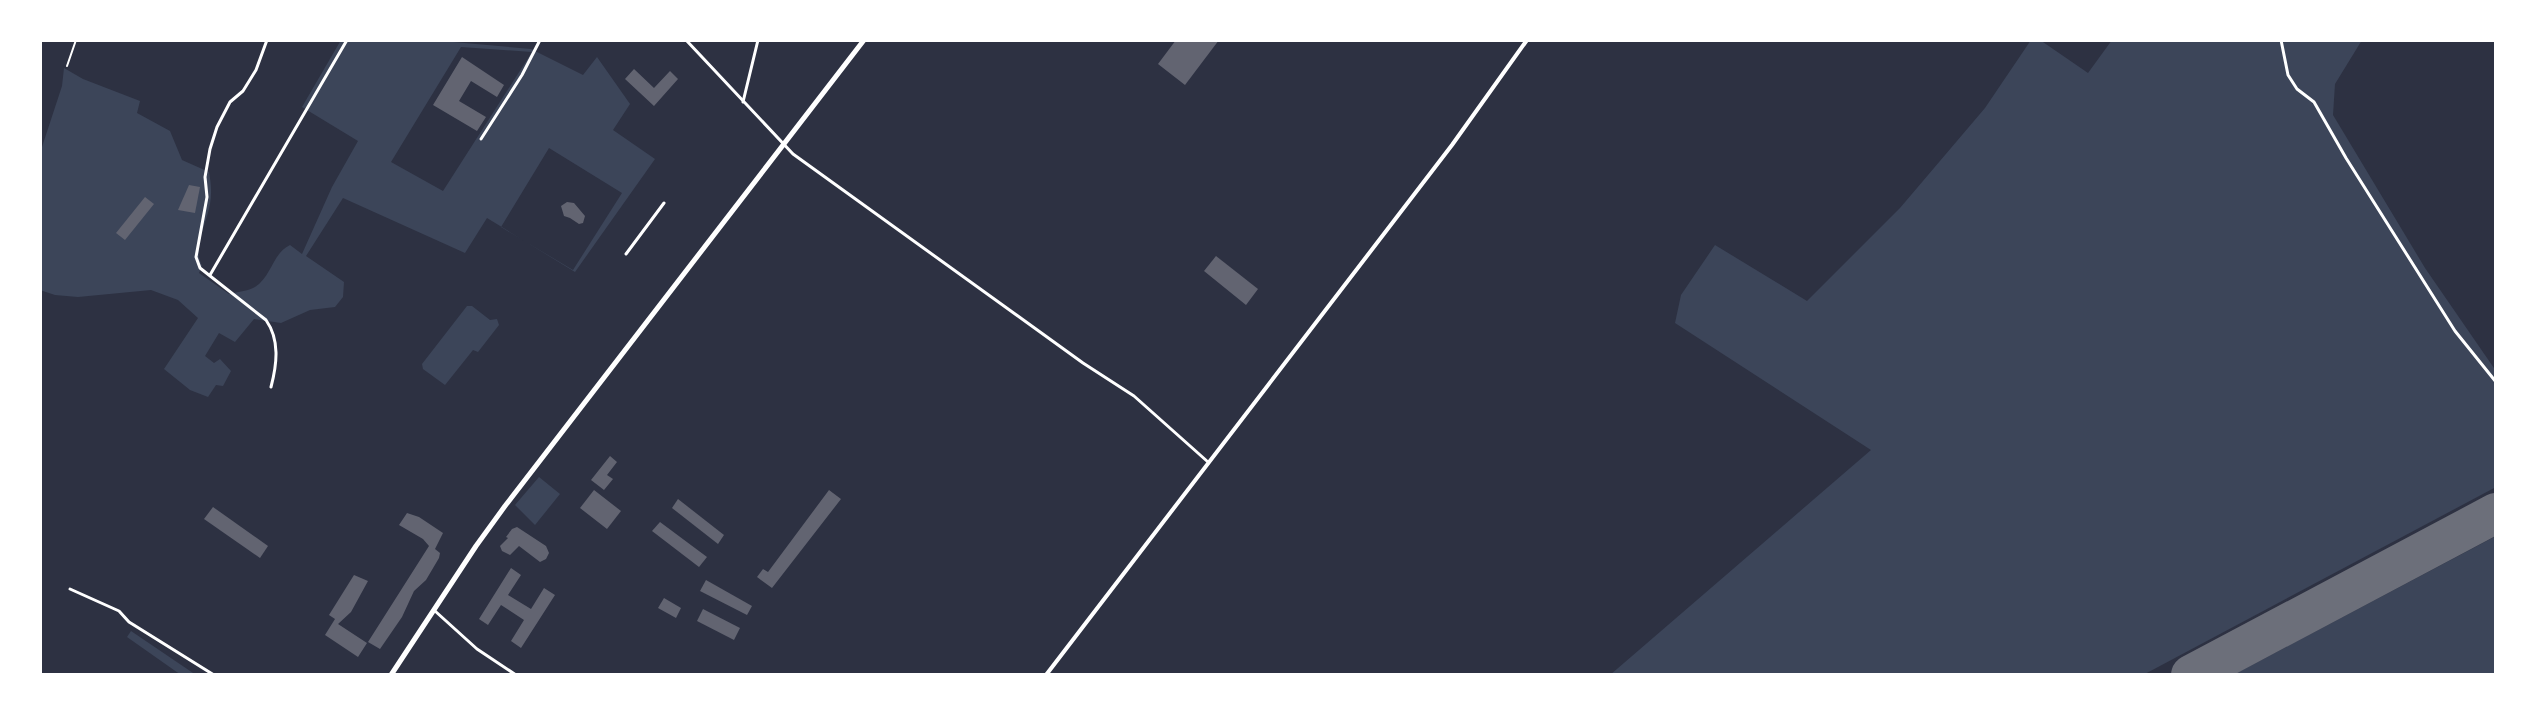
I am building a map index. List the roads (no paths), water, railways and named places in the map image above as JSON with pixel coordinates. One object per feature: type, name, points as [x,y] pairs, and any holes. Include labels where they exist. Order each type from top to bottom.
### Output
[{"type":"main road","points":[[391,675],[505,506],[864,40]]},
{"type":"street","points":[[267,40],[256,70],[243,91],[230,102],[217,127],[205,177],[207,197],[196,257],[200,268],[266,320],[273,330],[275,369],[271,387]]},
{"type":"street","points":[[210,275],[347,40]]},
{"type":"street","points":[[481,139],[522,75],[540,40]]},
{"type":"street","points":[[686,40],[782,146],[1083,363],[1134,396],[1208,462]]},
{"type":"street","points":[[743,102],[758,40]]},
{"type":"street","points":[[1046,675],[1452,145],[1527,40]]},
{"type":"street","points":[[2281,40],[2288,75],[2297,89],[2314,102],[2455,331],[2496,382]]},
{"type":"street","points":[[626,254],[664,203]]},
{"type":"street","points":[[70,589],[119,611],[129,622],[214,675]]},
{"type":"street","points":[[433,610],[477,649],[516,675]]},
{"type":"lane","points":[[67,66],[76,40]]}]
